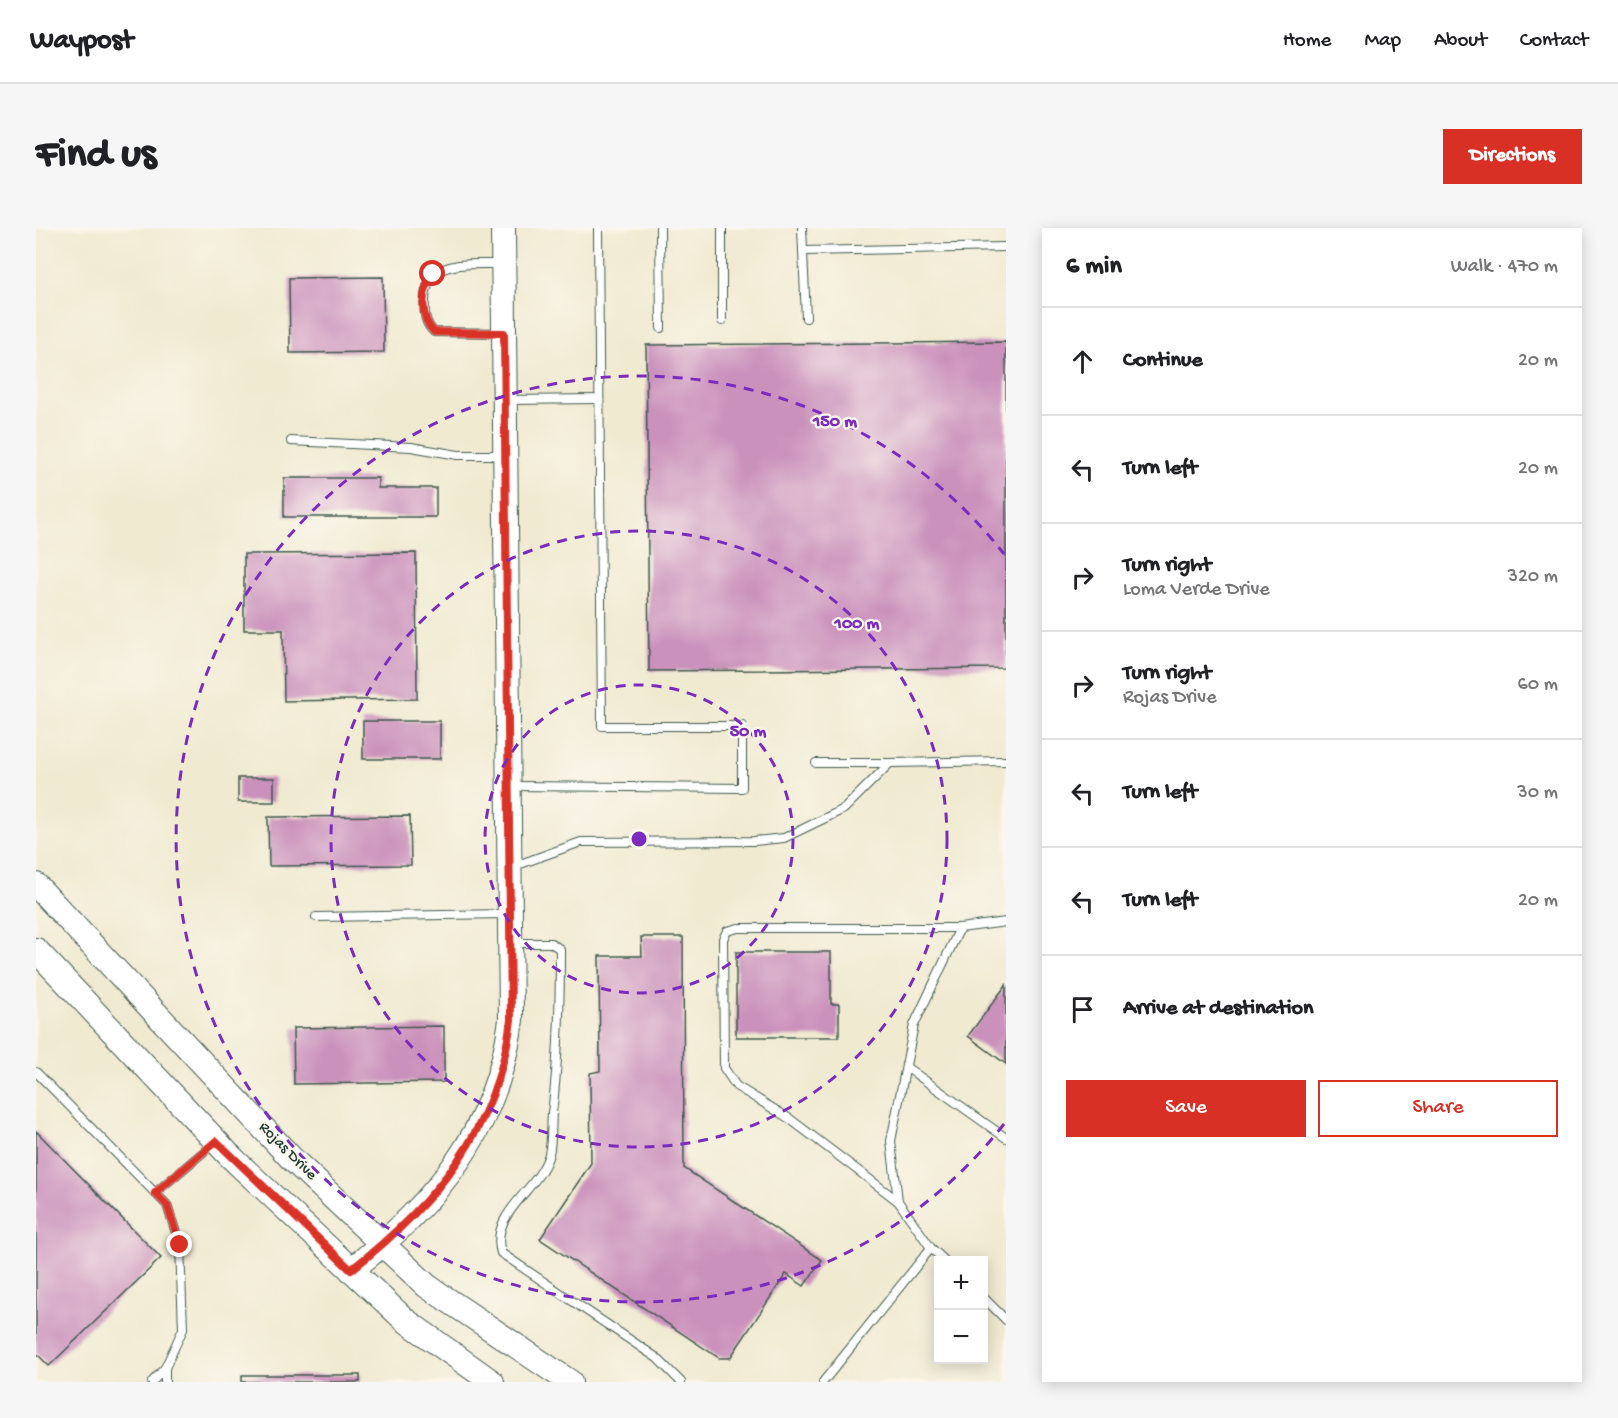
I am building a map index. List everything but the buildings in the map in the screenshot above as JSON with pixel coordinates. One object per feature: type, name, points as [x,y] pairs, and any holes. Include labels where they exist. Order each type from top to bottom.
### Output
[{"type":"main road","points":[[351,1270],[384,1244],[446,1180],[468,1149],[486,1115],[507,1051],[511,1020],[503,228]]},
{"type":"main road","name":"Rojas Drive","points":[[36,885],[292,1159],[428,1286],[570,1382]]},
{"type":"main road","points":[[36,950],[216,1141],[351,1270],[421,1332],[492,1382]]},
{"type":"lane","points":[[508,786],[742,788],[742,726],[602,726],[598,228]]},
{"type":"lane","points":[[660,228],[661,328]]},
{"type":"lane","points":[[722,228],[722,321]]},
{"type":"lane","points":[[802,228],[806,318]]},
{"type":"lane","points":[[804,251],[1006,247]]},
{"type":"lane","points":[[503,264],[456,266],[433,274],[425,285],[424,309],[427,324],[434,332],[504,333]]},
{"type":"lane","points":[[504,400],[599,399]]},
{"type":"lane","points":[[291,441],[411,447],[458,455],[505,455]]},
{"type":"lane","points":[[816,763],[1006,761]]},
{"type":"lane","points":[[510,867],[581,842],[754,841],[784,838],[844,809],[890,763]]},
{"type":"lane","points":[[316,917],[510,914]]},
{"type":"lane","points":[[940,1256],[898,1201],[790,1119],[736,1086],[724,1068],[723,939],[727,931],[738,928],[960,928],[1006,922]]},
{"type":"lane","points":[[898,1201],[891,1141],[914,1025],[960,928]]},
{"type":"lane","points":[[510,943],[550,943],[560,949],[560,1020],[549,1155],[531,1186],[504,1219],[497,1239],[501,1252],[657,1358],[681,1382]]},
{"type":"lane","points":[[906,1066],[1006,1138]]},
{"type":"lane","points":[[36,1072],[167,1205],[180,1245],[183,1329],[165,1368],[152,1382]]},
{"type":"lane","points":[[155,1193],[216,1141]]},
{"type":"lane","points":[[824,1382],[932,1248]]},
{"type":"lane","points":[[988,1302],[1006,1320]]},
{"type":"lane","points":[[165,1368],[165,1382]]},
{"type":"route","points":[[180,1245],[167,1205],[155,1193],[216,1141],[351,1270],[384,1244],[446,1180],[468,1149],[486,1115],[507,1051],[511,1020],[504,333],[434,332],[427,324],[424,309],[425,285],[433,274]]}]
